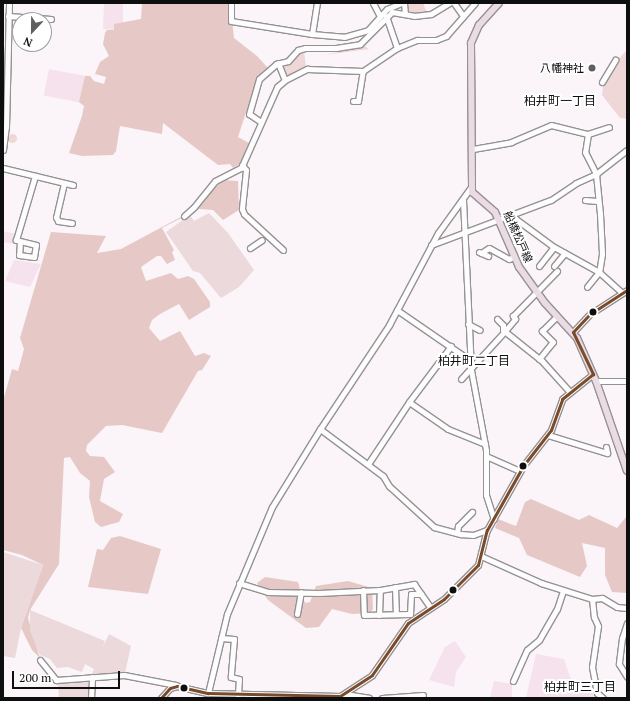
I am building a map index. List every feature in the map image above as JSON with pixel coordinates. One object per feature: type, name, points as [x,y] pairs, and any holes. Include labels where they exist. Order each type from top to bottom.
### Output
[{"type":"main road","points":[[471,187],[473,149],[471,43],[479,25],[499,3]]},
{"type":"main road","name":"船橋松戸線","points":[[471,187],[475,197],[492,208],[499,218],[513,257],[537,292],[573,332],[596,381],[627,471]]},
{"type":"street","points":[[3,150],[6,127],[9,3]]},
{"type":"street","points":[[231,3],[231,21],[312,34],[344,37],[368,30],[383,16],[397,12],[405,14],[431,14],[449,3]]},
{"type":"street","points":[[312,34],[317,3]]},
{"type":"street","points":[[373,3],[383,16],[397,48]]},
{"type":"street","points":[[261,122],[249,114],[259,79],[278,64],[288,61],[298,50],[306,48],[336,48],[360,44],[387,9],[402,3],[405,14]]},
{"type":"street","points":[[454,3],[463,16]]},
{"type":"street","points":[[184,216],[194,207],[215,181],[224,175],[231,175],[242,165],[277,87],[285,80],[307,69],[363,71],[397,48],[417,40],[436,40],[446,36],[475,3]]},
{"type":"street","points":[[8,16],[12,16]]},
{"type":"street","points":[[602,82],[615,60]]},
{"type":"street","points":[[278,64],[285,80]]},
{"type":"street","points":[[353,101],[358,101],[363,71]]},
{"type":"street","points":[[473,149],[511,142],[551,125],[588,134],[609,127]]},
{"type":"street","points":[[587,287],[599,272],[602,254],[596,174],[584,152],[588,134]]},
{"type":"street","points":[[431,245],[463,235],[509,214],[551,200],[576,182],[596,174],[627,150]]},
{"type":"street","points":[[242,165],[246,170],[242,209],[244,214],[283,250]]},
{"type":"street","points":[[3,168],[73,185]]},
{"type":"street","points":[[20,242],[16,240],[35,176]]},
{"type":"street","points":[[64,183],[56,218],[72,223]]},
{"type":"street","points":[[208,693],[221,638],[239,583],[272,507],[320,429],[397,310],[431,245],[471,187]]},
{"type":"street","points":[[462,200],[471,370],[485,444],[486,494],[494,519]]},
{"type":"street","points":[[585,200],[597,201]]},
{"type":"street","points":[[509,214],[554,247],[599,272],[625,292],[590,314],[573,332]]},
{"type":"street","points":[[250,248],[262,240]]},
{"type":"street","points":[[539,266],[554,247]]},
{"type":"street","points":[[488,256],[480,252],[489,248],[509,259],[513,257]]},
{"type":"street","points":[[554,266],[565,253]]},
{"type":"street","points":[[461,379],[471,370],[515,319],[513,316],[556,271]]},
{"type":"street","points":[[397,310],[471,360]]},
{"type":"street","points":[[539,359],[553,342],[542,331],[557,316]]},
{"type":"street","points":[[497,319],[503,324],[505,331],[539,359],[570,391]]},
{"type":"street","points":[[468,324],[480,330]]},
{"type":"street","points":[[368,464],[409,402],[451,346]]},
{"type":"street","points":[[347,696],[377,670],[408,624],[444,599],[475,568],[481,556],[487,530],[520,472],[548,435],[559,405],[570,391],[593,374]]},
{"type":"street","points":[[596,381],[627,381]]},
{"type":"street","points":[[409,402],[448,429],[485,444]]},
{"type":"street","points":[[320,429],[368,464],[434,527],[457,534],[473,534],[487,530]]},
{"type":"street","points":[[548,435],[606,453],[606,447]]},
{"type":"street","points":[[486,456],[520,472]]},
{"type":"street","points":[[457,534],[458,526],[472,512]]},
{"type":"street","points":[[481,556],[563,591],[592,599],[602,598],[617,608],[627,608]]},
{"type":"street","points":[[239,583],[268,592],[380,590],[414,584],[431,608]]},
{"type":"street","points":[[395,588],[396,614]]},
{"type":"street","points":[[363,590],[364,615],[410,614],[411,594],[421,594]]},
{"type":"street","points":[[379,615],[380,590]]},
{"type":"street","points":[[513,681],[527,650],[539,640],[557,609],[563,591]]},
{"type":"street","points":[[297,614],[301,592]]},
{"type":"street","points":[[592,599],[594,617],[598,626],[592,656],[597,695],[603,698]]},
{"type":"street","points":[[627,623],[619,664],[627,677]]},
{"type":"street","points":[[221,638],[234,639],[231,677],[239,679],[239,696]]},
{"type":"street","points":[[40,660],[51,670],[56,680],[124,675],[208,693],[239,696],[347,696],[369,698]]},
{"type":"street","points":[[90,698],[92,677]]},
{"type":"street","points":[[161,698],[170,688],[177,686]]},
{"type":"street","points":[[382,698],[423,695]]},
{"type":"shaded area","points":[[104,3],[123,3],[123,24],[114,24],[114,30],[103,29]]},
{"type":"shaded area","points":[[142,3],[230,3],[234,38],[257,56],[268,68],[257,79],[238,137],[249,143],[241,163],[233,168],[230,164],[218,165],[163,123],[162,134],[120,126],[116,151],[113,155],[82,156],[69,153],[82,116],[84,106],[79,102],[85,76],[90,76],[94,81],[104,84],[106,77],[95,74],[100,62],[109,56],[103,44],[105,33],[107,30],[114,30],[114,24],[141,19]]},
{"type":"shaded area","points":[[408,3],[423,3],[427,13],[409,12]]},
{"type":"shaded area","points":[[363,45],[369,49],[324,55],[358,48]]},
{"type":"shaded area","points":[[304,50],[306,68],[286,77],[281,65]]},
{"type":"shaded area","points":[[627,50],[627,119],[620,118],[602,95],[603,86],[614,64]]},
{"type":"shaded area","points":[[49,69],[85,76],[80,103],[44,96]]},
{"type":"shaded area","points":[[12,133],[17,138],[12,143],[7,138]]},
{"type":"shaded area","points":[[223,180],[238,181],[239,210],[223,220],[213,210],[199,209],[162,228],[174,250],[172,252],[175,260],[167,264],[161,256],[157,256],[141,267],[146,281],[171,273],[178,279],[188,276],[194,279],[210,302],[210,307],[189,320],[179,304],[152,320],[149,328],[160,341],[180,331],[195,356],[204,353],[211,356],[202,370],[198,371],[162,433],[122,425],[106,426],[87,445],[86,451],[90,456],[104,457],[115,472],[104,479],[100,501],[123,514],[119,522],[101,527],[95,522],[89,497],[90,481],[80,473],[70,457],[64,458],[59,564],[30,610],[28,618],[40,658],[32,650],[21,628],[43,565],[22,555],[3,550],[3,401],[12,369],[18,371],[24,349],[20,338],[51,232],[106,236],[97,253],[121,249],[192,211]]},
{"type":"shaded area","points":[[209,213],[228,233],[254,270],[239,287],[221,298],[200,273],[193,271],[166,232],[190,215],[194,221]]},
{"type":"shaded area","points":[[3,231],[16,234],[13,244],[3,242]]},
{"type":"shaded area","points":[[14,260],[41,264],[30,287],[5,281]]},
{"type":"shaded area","points":[[531,499],[579,520],[589,515],[617,528],[627,516],[627,593],[612,592],[605,575],[605,548],[582,543],[587,566],[580,577],[527,555],[519,538],[495,528],[498,519],[516,526],[525,502]]},
{"type":"shaded area","points":[[120,536],[161,549],[148,594],[88,587],[97,549],[103,550],[111,538]]},
{"type":"shaded area","points":[[3,552],[43,565],[21,628],[15,658],[3,656]]},
{"type":"shaded area","points":[[265,577],[298,582],[303,600],[306,603],[310,602],[316,586],[348,581],[372,588],[373,609],[370,613],[352,614],[332,609],[319,627],[306,628],[268,600],[257,583]]},
{"type":"shaded area","points":[[30,610],[105,641],[102,649],[109,634],[131,646],[125,673],[91,676],[94,669],[85,664],[82,672],[68,667],[57,668],[50,659],[40,655],[30,631]]},
{"type":"shaded area","points":[[455,641],[466,657],[456,672],[454,687],[429,680],[445,647]]},
{"type":"shaded area","points":[[536,654],[564,659],[573,686],[592,683],[596,698],[526,698]]},
{"type":"shaded area","points":[[88,679],[88,698],[59,698],[58,683]]},
{"type":"shaded area","points":[[494,681],[512,684],[512,698],[490,698]]},
{"type":"transit line","points":[[573,332],[590,314],[627,290]]},
{"type":"transit line","points":[[573,332],[593,374]]},
{"type":"transit line","points":[[161,698],[170,688],[177,686],[208,693],[340,696],[372,675],[408,623],[444,599],[478,565],[487,530],[523,466],[551,430],[562,399],[593,374]]},
{"type":"place","name":"八幡神社","points":[[592,68]]},
{"type":"district","name":"柏井町一丁目","points":[[560,101]]},
{"type":"district","name":"柏井町二丁目","points":[[474,361]]},
{"type":"district","name":"柏井町三丁目","points":[[580,687]]}]
